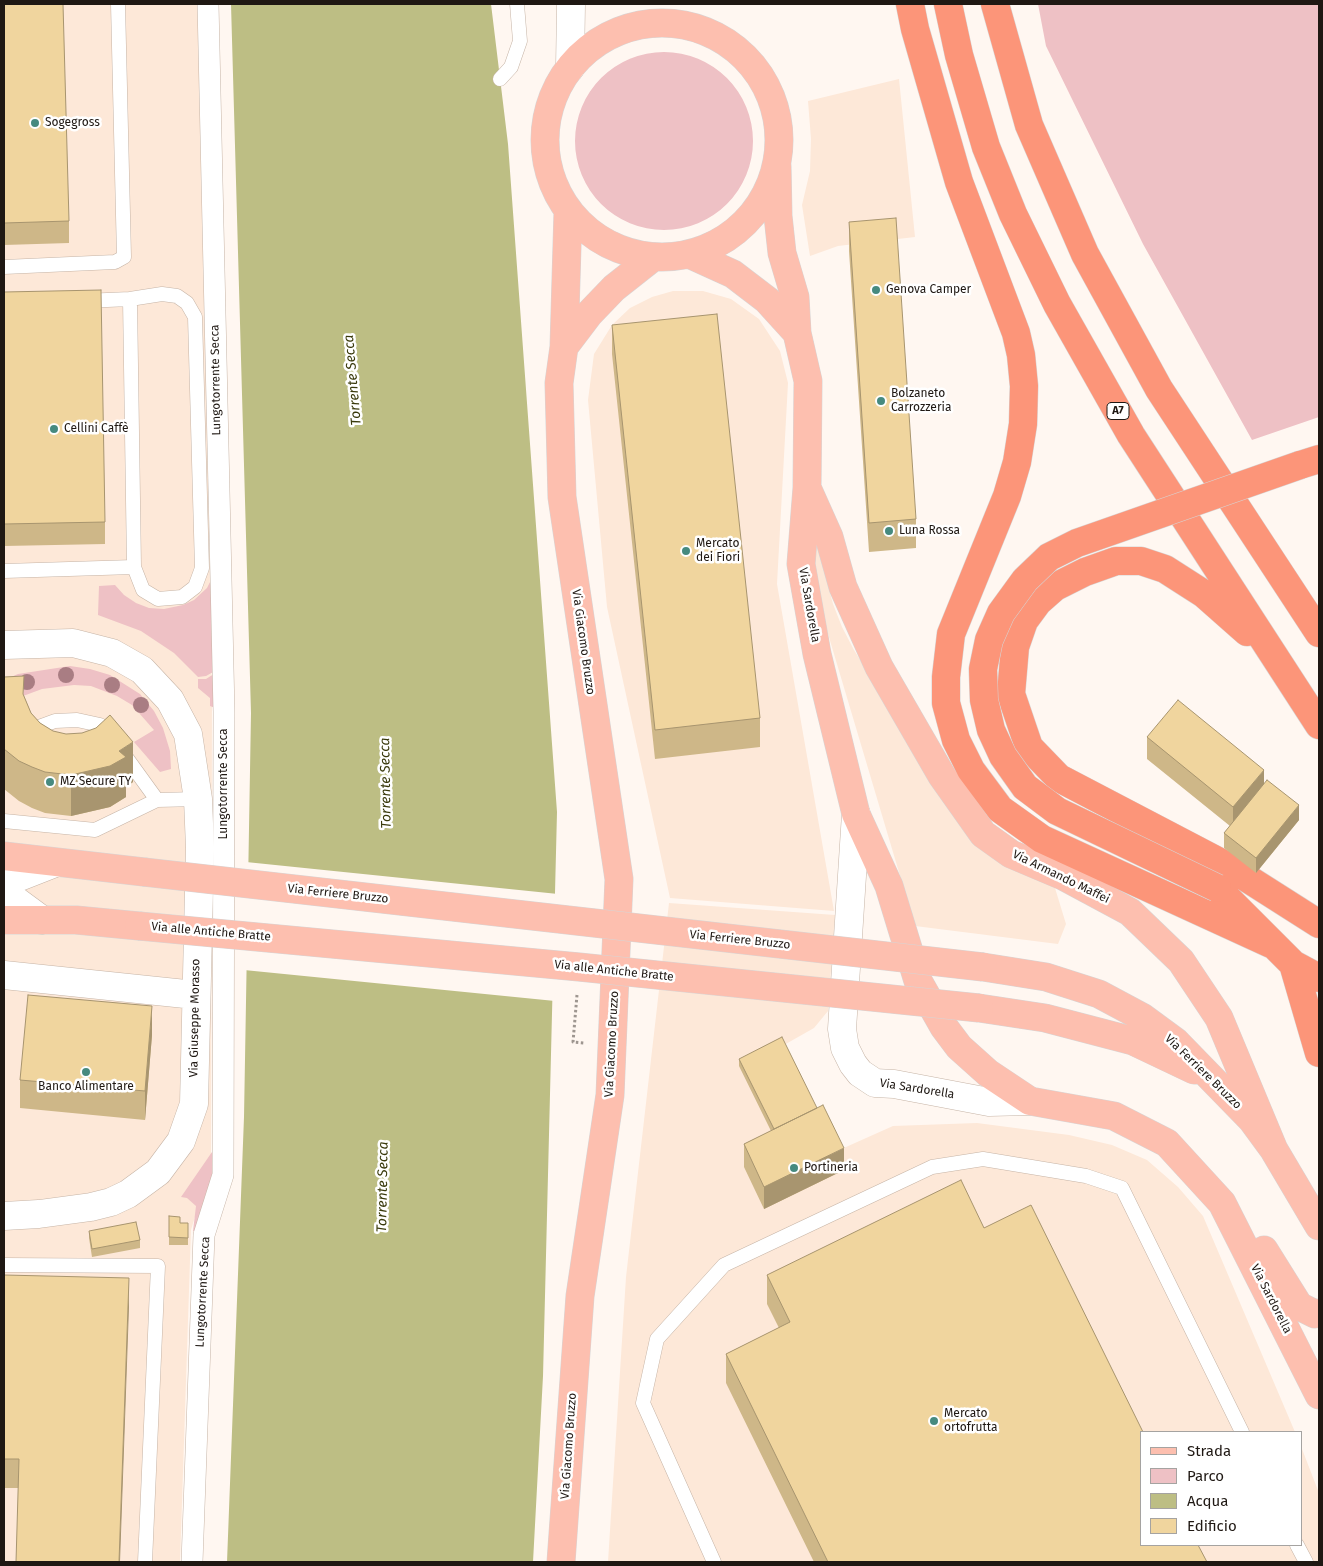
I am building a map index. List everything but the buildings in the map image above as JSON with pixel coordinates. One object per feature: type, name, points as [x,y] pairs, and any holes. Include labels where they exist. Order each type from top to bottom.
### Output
[{"type":"highway","points":[[910,4],[915,29],[959,182],[1016,333],[1021,355],[1024,386],[1023,424],[1017,462],[1007,496],[951,634],[946,677],[946,703],[956,740],[971,770],[984,790],[1000,809],[1042,839],[1197,912],[1271,944]]},
{"type":"highway","name":"A7","points":[[948,4],[959,55],[986,147],[1013,214],[1057,304],[1126,426],[1319,724]]},
{"type":"highway","points":[[995,4],[1029,125],[1085,254],[1159,389],[1319,633]]},
{"type":"highway","points":[[1159,389],[1319,607]]},
{"type":"highway","points":[[1309,462],[1077,543],[1049,557],[1025,580],[1001,613],[989,640],[983,668],[984,700],[991,730],[1003,756],[1025,787],[1057,811],[1224,878],[1319,924]]},
{"type":"highway","points":[[1277,660],[1204,594],[1165,569],[1142,561],[1116,561],[1078,576],[1055,588],[1038,602],[1024,621],[1015,647],[1011,694],[1029,747],[1059,778],[1224,878],[1319,929]]},
{"type":"highway","points":[[1224,878],[1271,944],[1293,964],[1319,978]]},
{"type":"highway","points":[[1293,964],[1319,1053]]},
{"type":"main road","points":[[570,68],[571,4]]},
{"type":"main road","points":[[654,4],[684,25],[720,38],[750,62],[771,95],[779,132],[777,166],[765,196],[746,223],[719,243],[688,254],[652,258],[620,250],[592,234],[568,212],[551,178],[545,140],[552,102],[570,68],[593,46],[621,30],[652,23],[684,25]]},
{"type":"main road","name":"Via Sardorella","points":[[777,166],[778,216],[782,253],[794,297],[797,333],[808,381],[807,488],[801,564],[817,654],[856,814],[889,886],[918,981],[944,1027],[959,1047],[988,1073],[1030,1100]]},
{"type":"main road","name":"Via Giacomo Bruzzo","points":[[561,1562],[580,1296],[610,1095],[619,879],[562,497],[559,383],[564,347],[568,212]]},
{"type":"main road","name":"Via Sardorella","points":[[688,254],[733,274],[767,300],[797,333]]},
{"type":"main road","name":"Via Giacomo Bruzzo","points":[[564,347],[589,314],[614,288],[652,258]]},
{"type":"main road","name":"Via Armando Maffei","points":[[807,488],[829,537],[843,587],[879,667],[942,776],[983,834],[1011,854],[1062,876],[1130,912],[1181,961],[1219,1018],[1274,1150]]},
{"type":"main road","name":"Via Giuseppe Morasso","points":[[4,645],[73,643],[112,653],[142,670],[170,700],[188,734],[198,799],[200,848],[195,996],[194,1104],[180,1141],[158,1172],[128,1194],[111,1202],[91,1207],[39,1214],[4,1216]]},
{"type":"main road","name":"Via Sardorella","points":[[856,814],[842,1029],[845,1048],[860,1073],[876,1083],[894,1084],[989,1102],[1030,1100],[1114,1116],[1167,1143],[1222,1203],[1253,1229],[1299,1306],[1315,1314],[1319,1313]]},
{"type":"main road","name":"Via Ferriere Bruzzo","points":[[4,856],[983,967],[1046,977],[1099,994],[1142,1017],[1162,1032],[1213,1079],[1252,1120],[1274,1150],[1319,1226]]},
{"type":"main road","points":[[4,883],[56,862]]},
{"type":"main road","points":[[4,892],[42,920]]},
{"type":"main road","name":"Via alle Antiche Bratte","points":[[4,920],[85,921],[579,967],[979,1008],[1045,1018],[1133,1041],[1213,1079]]},
{"type":"main road","points":[[4,975],[195,996]]},
{"type":"main road","name":"Via Sardorella","points":[[1222,1203],[1319,1395]]},
{"type":"street","name":"Lungotorrente Secca","points":[[192,1562],[204,1234],[223,1175],[224,702],[208,4]]},
{"type":"lane","points":[[4,267],[115,262],[124,258],[118,4]]},
{"type":"lane","points":[[500,79],[511,67],[520,41],[517,4]]},
{"type":"lane","points":[[72,301],[130,300],[162,294],[177,296],[187,303],[195,317],[202,568],[195,587],[182,597],[158,599],[143,590],[134,567],[130,300]]},
{"type":"lane","points":[[4,571],[134,567]]},
{"type":"lane","points":[[36,728],[55,721],[77,720],[100,726],[123,753],[156,800]]},
{"type":"lane","points":[[4,821],[94,830],[156,800],[198,799]]},
{"type":"lane","points":[[714,1562],[643,1403],[657,1339],[724,1265],[932,1167],[984,1159],[1086,1176],[1122,1188],[1242,1431]]},
{"type":"lane","points":[[4,1265],[158,1266],[145,1562]]},
{"type":"lane","points":[[1298,1546],[1306,1562]]},
{"type":"shaded area","points":[[4,4],[199,4],[212,692],[211,1163],[191,1230],[180,1562],[4,1562]]},
{"type":"shaded area","points":[[899,79],[915,237],[838,246],[810,256],[802,205],[810,171],[811,139],[808,101]]},
{"type":"shaded area","points":[[673,291],[703,291],[731,299],[759,319],[780,351],[788,383],[777,584],[834,911],[670,898],[607,607],[588,400],[594,354],[612,325],[630,308],[652,297]]},
{"type":"shaded area","points":[[813,527],[833,604],[854,650],[966,831],[1016,869],[1055,888],[1066,924],[1058,944],[915,926],[820,607],[814,560]]},
{"type":"shaded area","points":[[669,903],[835,915],[828,1011],[814,1028],[784,1045],[837,1151],[893,1126],[977,1123],[1069,1135],[1112,1145],[1147,1160],[1178,1187],[1203,1216],[1295,1431],[1140,1431],[1140,1546],[1303,1546],[1303,1452],[1319,1493],[1319,1562],[608,1562],[626,1277]]},
{"type":"green space","points":[[1038,4],[1319,4],[1319,417],[1252,440],[1143,244],[1046,46]]},
{"type":"green space","points":[[655,52],[673,52],[706,62],[727,78],[743,99],[749,115],[753,141],[749,167],[743,183],[727,204],[706,220],[690,226],[673,230],[655,230],[622,220],[595,197],[585,183],[579,167],[575,150],[575,132],[585,99],[608,72],[622,62],[638,56]]},
{"type":"green space","points":[[213,576],[215,671],[206,676],[198,677],[174,653],[141,631],[98,615],[99,586],[115,585],[124,595],[136,603],[149,608],[164,609],[183,605],[194,600],[207,588]]},
{"type":"green space","points":[[70,666],[110,675],[140,694],[154,711],[163,728],[170,751],[171,769],[160,772],[134,742],[154,730],[132,705],[117,696],[91,686],[74,685],[42,689],[15,699],[11,677],[18,674]]},
{"type":"green space","points":[[217,672],[215,708],[210,706],[210,698],[198,688],[198,679],[206,679]]},
{"type":"green space","points":[[212,1152],[218,1153],[199,1232],[193,1231],[196,1206],[187,1198],[181,1197]]},
{"type":"water","name":"Torrente Secca","points":[[231,4],[491,4],[508,144],[557,812],[543,1376],[533,1562],[227,1562],[244,1117],[251,713]]},
{"type":"pier","points":[[246,862],[558,894],[555,1001],[244,970]]},
{"type":"place","name":"Sogegross","points":[[35,123]]},
{"type":"place","name":"Genova Camper","points":[[876,290]]},
{"type":"place","name":"Bolzaneto Carrozzeria","points":[[881,401]]},
{"type":"place","name":"Cellini Caffè","points":[[54,429]]},
{"type":"place","name":"Luna Rossa","points":[[889,531]]},
{"type":"place","name":"Mercato dei Fiori","points":[[686,551]]},
{"type":"place","name":"MZ Secure TY","points":[[50,782]]},
{"type":"place","name":"Banco Alimentare","points":[[86,1072]]},
{"type":"place","name":"Portineria","points":[[794,1168]]},
{"type":"place","name":"Mercato ortofrutta","points":[[934,1421]]}]
